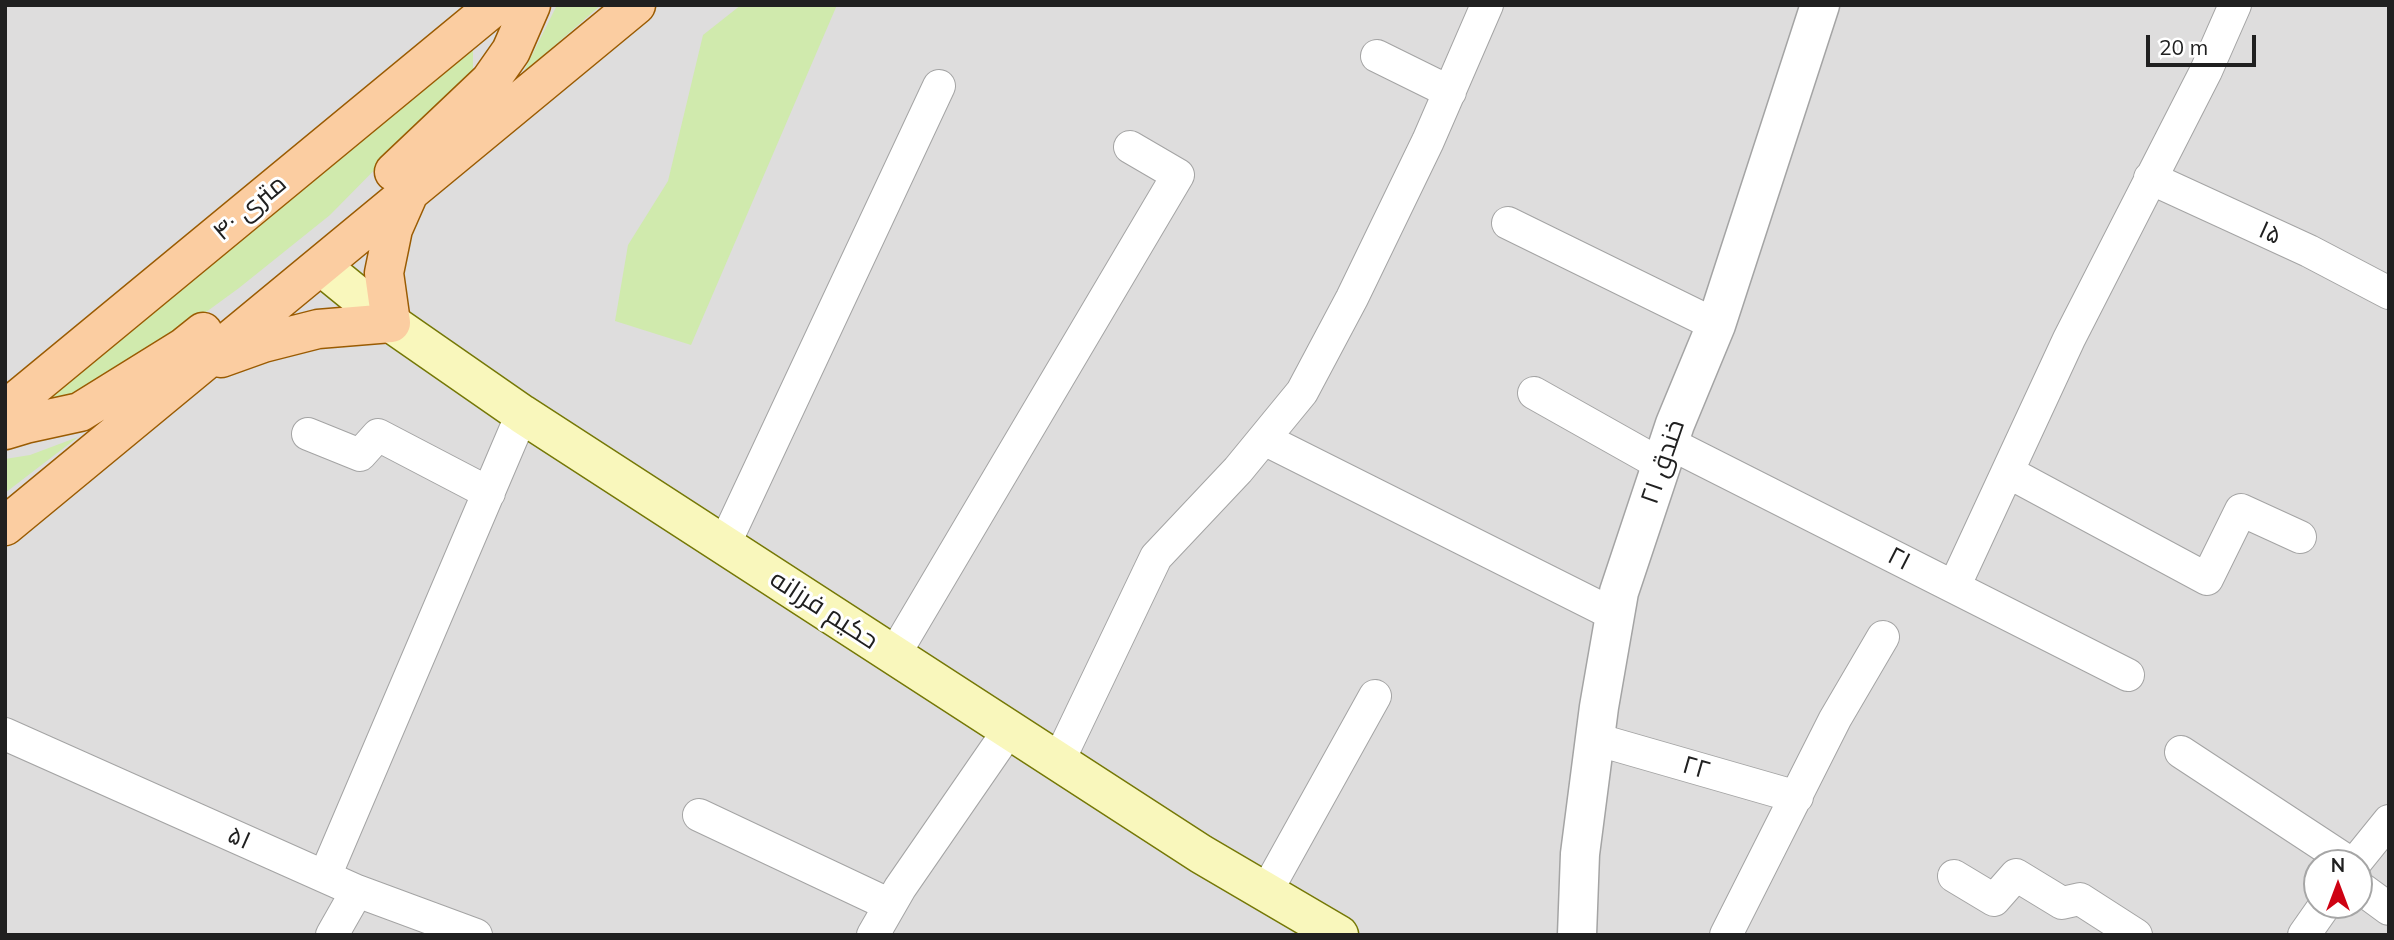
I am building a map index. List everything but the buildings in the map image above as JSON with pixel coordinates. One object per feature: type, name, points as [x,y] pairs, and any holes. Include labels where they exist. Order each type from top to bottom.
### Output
[{"type":"main road","name":"۴۰ متری","points":[[5,410],[496,5]]},
{"type":"main road","points":[[321,266],[338,218],[414,154],[490,81],[511,51],[531,5]]},
{"type":"main road","points":[[5,526],[636,5]]},
{"type":"main road","points":[[199,365],[263,343],[318,329],[391,323],[384,273],[393,229],[411,189]]},
{"type":"main road","points":[[5,430],[80,412],[183,348],[284,266],[321,266]]},
{"type":"main road","name":"حکیم فرزانه","points":[[321,266],[391,323],[522,414],[1201,854],[1339,935]]},
{"type":"street","points":[[1058,762],[1156,557],[1238,470],[1303,392],[1352,298],[1450,92],[1488,5]]},
{"type":"street","name":"۲۱ خندق","points":[[1577,935],[1580,854],[1619,592],[1665,454],[1716,325],[1820,5]]},
{"type":"street","points":[[1954,587],[2069,339],[2206,71],[2235,5]]},
{"type":"street","points":[[1377,56],[1450,92]]},
{"type":"street","points":[[724,545],[939,86]]},
{"type":"street","points":[[894,655],[1178,175],[1130,147]]},
{"type":"street","name":"۱۵","points":[[2150,178],[2309,251],[2389,293]]},
{"type":"street","points":[[1508,223],[1716,325]]},
{"type":"street","name":"۲۱","points":[[1534,393],[1954,587],[2128,675]]},
{"type":"street","points":[[325,876],[522,414]]},
{"type":"street","points":[[308,434],[360,455],[378,435],[489,493]]},
{"type":"street","points":[[1264,439],[1615,615]]},
{"type":"street","points":[[2008,472],[2207,579],[2241,510],[2300,537]]},
{"type":"street","points":[[1726,935],[1835,719],[1883,637]]},
{"type":"street","points":[[1266,892],[1375,696]]},
{"type":"street","points":[[873,935],[890,905],[1009,730]]},
{"type":"street","name":"۵۱","points":[[5,734],[357,891],[476,935]]},
{"type":"street","name":"۲۲","points":[[1595,739],[1797,797]]},
{"type":"street","points":[[2180,752],[2329,849]]},
{"type":"street","points":[[699,815],[890,905]]},
{"type":"street","points":[[2366,849],[2389,821]]},
{"type":"street","points":[[1954,876],[1994,900],[2016,875],[2062,903],[2080,899],[2136,935]]},
{"type":"street","points":[[332,935],[357,891]]},
{"type":"street","points":[[2373,897],[2389,909]]},
{"type":"street","points":[[2304,935],[2315,919]]},
{"type":"shaded area","points":[[5,5],[2389,5],[2389,935],[5,935]]},
{"type":"green space","points":[[557,5],[601,5],[523,73]]},
{"type":"green space","points":[[741,5],[837,5],[691,345],[615,321],[628,245],[668,181],[703,35]]},
{"type":"green space","points":[[473,47],[473,70],[330,215],[239,288],[161,345],[62,401],[29,406]]},
{"type":"green space","points":[[78,437],[5,493],[5,459],[30,455]]}]
